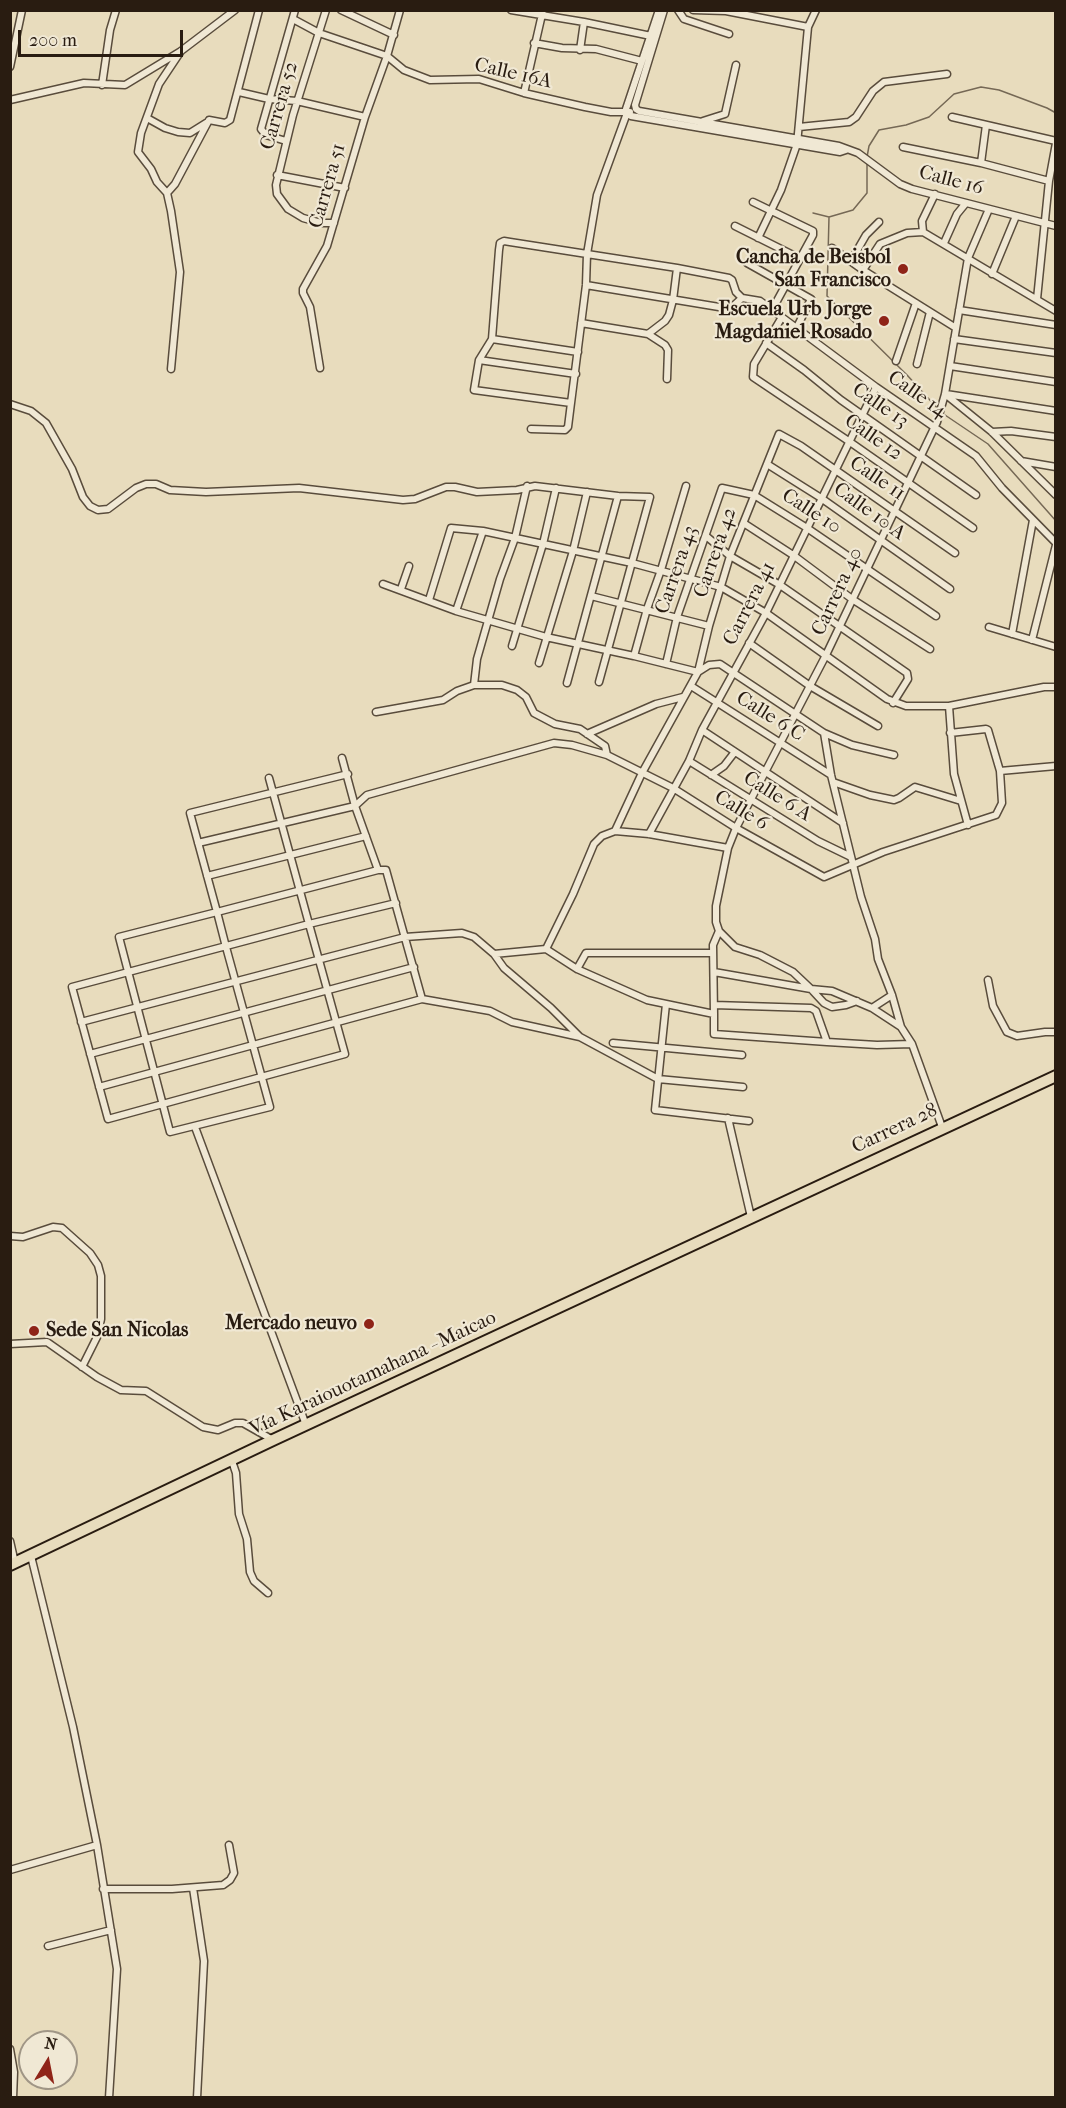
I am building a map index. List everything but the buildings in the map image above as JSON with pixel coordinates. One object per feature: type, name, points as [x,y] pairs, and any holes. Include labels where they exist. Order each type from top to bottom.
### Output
[{"type":"highway","name":"Carrera 28","points":[[751,1217],[1056,1076]]},
{"type":"highway","name":"Vía Karaiouotamahana - Maicao","points":[[13,1564],[751,1217]]},
{"type":"street","points":[[10,67],[22,10]]},
{"type":"street","points":[[11,102],[84,83],[125,85],[181,51],[225,14],[235,10]]},
{"type":"street","points":[[209,120],[225,123],[230,120],[259,10]]},
{"type":"street","points":[[286,141],[262,133],[261,129],[295,10]]},
{"type":"street","name":"Carrera 52","points":[[326,10],[297,101],[277,175],[278,194],[288,208],[303,218],[334,224]]},
{"type":"street","points":[[341,10],[394,34]]},
{"type":"street","name":"Carrera 51","points":[[320,368],[310,307],[303,289],[305,282],[325,253],[365,117],[387,56],[400,10]]},
{"type":"street","points":[[511,10],[542,13],[651,36]]},
{"type":"street","points":[[531,429],[565,430],[568,427],[597,195],[627,113],[626,109],[659,10]]},
{"type":"street","points":[[627,113],[636,109],[635,105],[664,10]]},
{"type":"street","points":[[678,10],[684,19],[729,34]]},
{"type":"street","points":[[693,10],[726,11],[808,27]]},
{"type":"street","points":[[758,238],[781,190],[797,142],[808,27],[816,10]]},
{"type":"street","points":[[102,85],[110,30],[116,11]]},
{"type":"street","points":[[524,93],[542,13]]},
{"type":"street","points":[[10,17],[20,20]]},
{"type":"street","points":[[292,19],[319,33],[387,56]]},
{"type":"street","points":[[580,50],[584,22]]},
{"type":"street","points":[[534,43],[580,50],[602,50],[642,61]]},
{"type":"street","points":[[171,369],[180,272],[167,193],[157,182],[151,169],[138,152],[141,133],[159,84],[181,51]]},
{"type":"street","name":"Calle 16A","points":[[387,56],[404,70],[430,80],[479,79],[524,93],[593,109],[627,113]]},
{"type":"street","points":[[701,125],[726,114],[736,65]]},
{"type":"street","points":[[799,127],[849,122],[856,117],[873,91],[884,82],[947,74]]},
{"type":"street","points":[[239,92],[269,99],[297,101],[365,117]]},
{"type":"street","name":"Calle 16","points":[[636,109],[701,125]]},
{"type":"street","name":"Calle 16","points":[[627,113],[631,116],[701,125],[840,152],[846,150],[858,153],[900,184],[912,189],[1056,226]]},
{"type":"street","points":[[952,117],[1056,142],[1037,299]]},
{"type":"street","points":[[147,118],[165,128],[190,133],[209,120]]},
{"type":"street","points":[[167,193],[176,184],[209,120]]},
{"type":"street","points":[[981,163],[987,125]]},
{"type":"street","points":[[903,147],[981,163],[1051,184]]},
{"type":"street","points":[[277,175],[345,188]]},
{"type":"street","points":[[923,232],[922,221],[934,194]]},
{"type":"street","points":[[753,202],[813,231],[813,235],[771,310]]},
{"type":"street","points":[[944,243],[957,214],[966,203]]},
{"type":"street","name":"Carrera 40","points":[[714,1014],[713,945],[719,931],[716,922],[716,906],[728,848],[736,828],[826,655],[936,425],[945,394],[968,258],[989,209]]},
{"type":"street","points":[[992,274],[1016,216]]},
{"type":"street","points":[[850,261],[866,235],[879,222]]},
{"type":"street","points":[[735,226],[799,258]]},
{"type":"street","points":[[863,270],[880,244],[907,233],[923,232],[1056,311]]},
{"type":"street","points":[[571,403],[474,390],[479,360],[492,339],[500,243],[510,242],[677,268],[732,280],[736,292],[742,298],[732,307],[725,308],[586,285]]},
{"type":"street","points":[[832,248],[956,328]]},
{"type":"street","points":[[747,263],[811,299],[796,327]]},
{"type":"street","points":[[648,334],[665,321],[673,300],[677,268]]},
{"type":"street","name":"Calle 14","points":[[742,298],[760,301],[876,387],[936,425],[976,456],[1002,489],[1056,544]]},
{"type":"street","points":[[896,361],[916,303]]},
{"type":"street","points":[[959,310],[1056,325]]},
{"type":"street","points":[[918,364],[930,312]]},
{"type":"street","points":[[766,343],[782,317]]},
{"type":"street","points":[[581,323],[648,334],[665,345],[668,350],[667,379]]},
{"type":"street","points":[[492,339],[578,352]]},
{"type":"street","points":[[954,339],[1056,354]]},
{"type":"street","name":"Calle 12","points":[[766,343],[754,364],[753,377],[973,528]]},
{"type":"street","name":"Calle 13","points":[[766,343],[976,495]]},
{"type":"street","points":[[479,360],[576,374]]},
{"type":"street","points":[[950,366],[1056,382]]},
{"type":"street","name":"Carrera 41","points":[[649,834],[689,761],[702,730],[766,613],[876,387]]},
{"type":"street","points":[[945,394],[1056,411]]},
{"type":"street","points":[[945,394],[992,432],[1056,495]]},
{"type":"street","points":[[10,404],[31,411],[46,423],[72,469],[83,497],[90,506],[98,510],[108,509],[136,488],[146,484],[156,484],[170,490],[206,492],[299,488],[403,500],[415,499],[446,487],[477,492],[517,490],[527,486],[618,496],[650,497],[599,682]]},
{"type":"street","points":[[992,432],[1011,431],[1056,437]]},
{"type":"street","name":"Carrera 42","points":[[691,686],[698,672],[730,556],[745,524],[754,495],[779,434]]},
{"type":"street","name":"Calle 11","points":[[779,434],[801,446],[955,553]]},
{"type":"street","points":[[1021,461],[1056,467]]},
{"type":"street","name":"Calle 10 A","points":[[767,464],[821,498],[950,589]]},
{"type":"street","points":[[474,685],[477,658],[515,538],[527,486]]},
{"type":"street","points":[[634,656],[686,486]]},
{"type":"street","points":[[512,646],[543,544],[556,488]]},
{"type":"street","name":"Calle 10","points":[[722,488],[754,495],[807,528],[936,616]]},
{"type":"street","name":"Carrera 43","points":[[666,664],[677,617],[722,488]]},
{"type":"street","points":[[539,663],[573,551],[587,492]]},
{"type":"street","points":[[567,683],[618,496]]},
{"type":"street","points":[[1012,634],[1033,520]]},
{"type":"street","points":[[745,524],[930,650]]},
{"type":"street","points":[[429,600],[451,528],[483,531],[662,570],[721,587],[766,613],[893,703],[906,706],[949,706],[1033,689],[1056,687]]},
{"type":"street","points":[[456,611],[483,531]]},
{"type":"street","points":[[706,536],[730,556],[780,585],[908,673],[908,679],[893,703]]},
{"type":"street","points":[[1032,640],[1056,544]]},
{"type":"street","points":[[401,589],[409,566]]},
{"type":"street","points":[[383,584],[456,611],[546,638],[698,672],[717,663],[824,733],[852,745],[894,755]]},
{"type":"street","points":[[591,596],[709,626]]},
{"type":"street","points":[[989,627],[1056,647]]},
{"type":"street","points":[[749,644],[810,686],[878,726]]},
{"type":"street","points":[[198,843],[355,806],[367,795],[554,743],[572,745],[607,755],[605,746],[580,729],[555,724],[534,713],[526,697],[518,690],[502,685],[474,685],[457,690],[443,700],[376,712]]},
{"type":"street","points":[[615,831],[642,773],[691,686]]},
{"type":"street","name":"Calle 6 C","points":[[691,686],[832,779],[870,795],[894,800],[915,787],[961,801]]},
{"type":"street","points":[[587,734],[656,704],[683,697]]},
{"type":"street","points":[[949,706],[954,774],[968,825]]},
{"type":"street","points":[[853,866],[883,852],[996,815],[1000,810],[1002,802],[1000,771],[986,729],[950,733]]},
{"type":"street","points":[[702,730],[843,823]]},
{"type":"street","points":[[824,733],[832,779],[861,897],[875,939],[878,958],[901,1027],[912,1044],[942,1127]]},
{"type":"street","points":[[711,775],[724,766],[734,753]]},
{"type":"street","name":"Calle 6","points":[[607,755],[673,788],[736,828],[824,876],[853,866]]},
{"type":"street","points":[[342,758],[355,806],[378,870]]},
{"type":"street","name":"Calle 6 A","points":[[689,761],[818,841],[851,856]]},
{"type":"street","points":[[1000,771],[1056,766]]},
{"type":"street","points":[[348,774],[190,813],[217,912],[226,947],[236,981],[261,1077],[270,1107],[170,1132],[119,937],[217,912],[378,870],[386,870],[422,999]]},
{"type":"street","points":[[268,778],[273,792],[309,924],[328,990],[345,1054],[108,1119],[72,987],[309,924],[396,903]]},
{"type":"street","points":[[546,949],[594,844],[602,836],[615,831],[649,834],[728,848]]},
{"type":"street","points":[[207,876],[366,836]]},
{"type":"street","points":[[719,931],[735,947],[760,955],[793,972],[824,1003],[832,1006],[857,1001]]},
{"type":"street","points":[[81,1022],[405,937],[462,933],[474,937],[494,954],[504,968],[551,1008],[580,1037]]},
{"type":"street","points":[[494,954],[546,949],[577,969],[647,1000],[714,1014],[714,1034],[827,1042],[912,1044]]},
{"type":"street","points":[[577,969],[586,953],[713,953]]},
{"type":"street","points":[[90,1054],[414,967]]},
{"type":"street","points":[[714,972],[832,991],[872,1008],[901,1027]]},
{"type":"street","points":[[988,980],[993,1006],[1007,1032],[1017,1036],[1056,1032]]},
{"type":"street","points":[[872,1008],[892,996]]},
{"type":"street","points":[[99,1087],[422,999],[490,1011],[512,1022],[580,1037],[658,1079],[743,1087]]},
{"type":"street","points":[[666,1004],[655,1110],[749,1121]]},
{"type":"street","points":[[714,1005],[811,1008],[816,1011],[827,1042]]},
{"type":"street","points":[[613,1043],[742,1055]]},
{"type":"street","points":[[728,1118],[751,1217]]},
{"type":"street","points":[[195,1127],[306,1425]]},
{"type":"street","points":[[10,1236],[30,1236],[53,1227],[62,1228],[90,1253],[98,1265],[102,1276],[101,1319],[97,1337],[82,1367]]},
{"type":"street","points":[[10,1344],[46,1342],[121,1390],[146,1391],[203,1427],[218,1430],[235,1423],[243,1423],[273,1440]]},
{"type":"street","points":[[232,1461],[236,1473],[239,1514],[247,1539],[249,1567],[254,1581],[268,1593]]},
{"type":"street","points":[[10,1541],[13,1564]]},
{"type":"street","points":[[31,1556],[73,1727],[97,1845],[117,1969],[109,2097]]},
{"type":"street","points":[[10,1870],[97,1845]]},
{"type":"street","points":[[103,1889],[193,1888],[224,1885],[234,1873],[229,1845]]},
{"type":"street","points":[[10,1863],[18,1868]]},
{"type":"street","points":[[193,1888],[204,1961],[197,2097]]},
{"type":"street","points":[[48,1946],[111,1930]]},
{"type":"street","points":[[10,2049],[14,2072],[13,2097]]},
{"type":"waterway","points":[[867,157],[869,146],[879,130],[906,125],[929,117],[954,94],[981,87],[999,90],[1056,113]]},
{"type":"waterway","points":[[813,213],[829,217],[853,210],[867,193],[867,162]]},
{"type":"waterway","points":[[829,217],[827,296],[939,410]]},
{"type":"waterway","points":[[942,413],[988,444],[1056,521]]},
{"type":"place","name":"Cancha de Beisbol San Francisco","points":[[903,269]]},
{"type":"place","name":"Escuela Urb Jorge Magdaniel Rosado","points":[[884,321]]},
{"type":"place","name":"Mercado neuvo","points":[[369,1324]]},
{"type":"place","name":"Sede San Nicolas","points":[[34,1331]]}]
